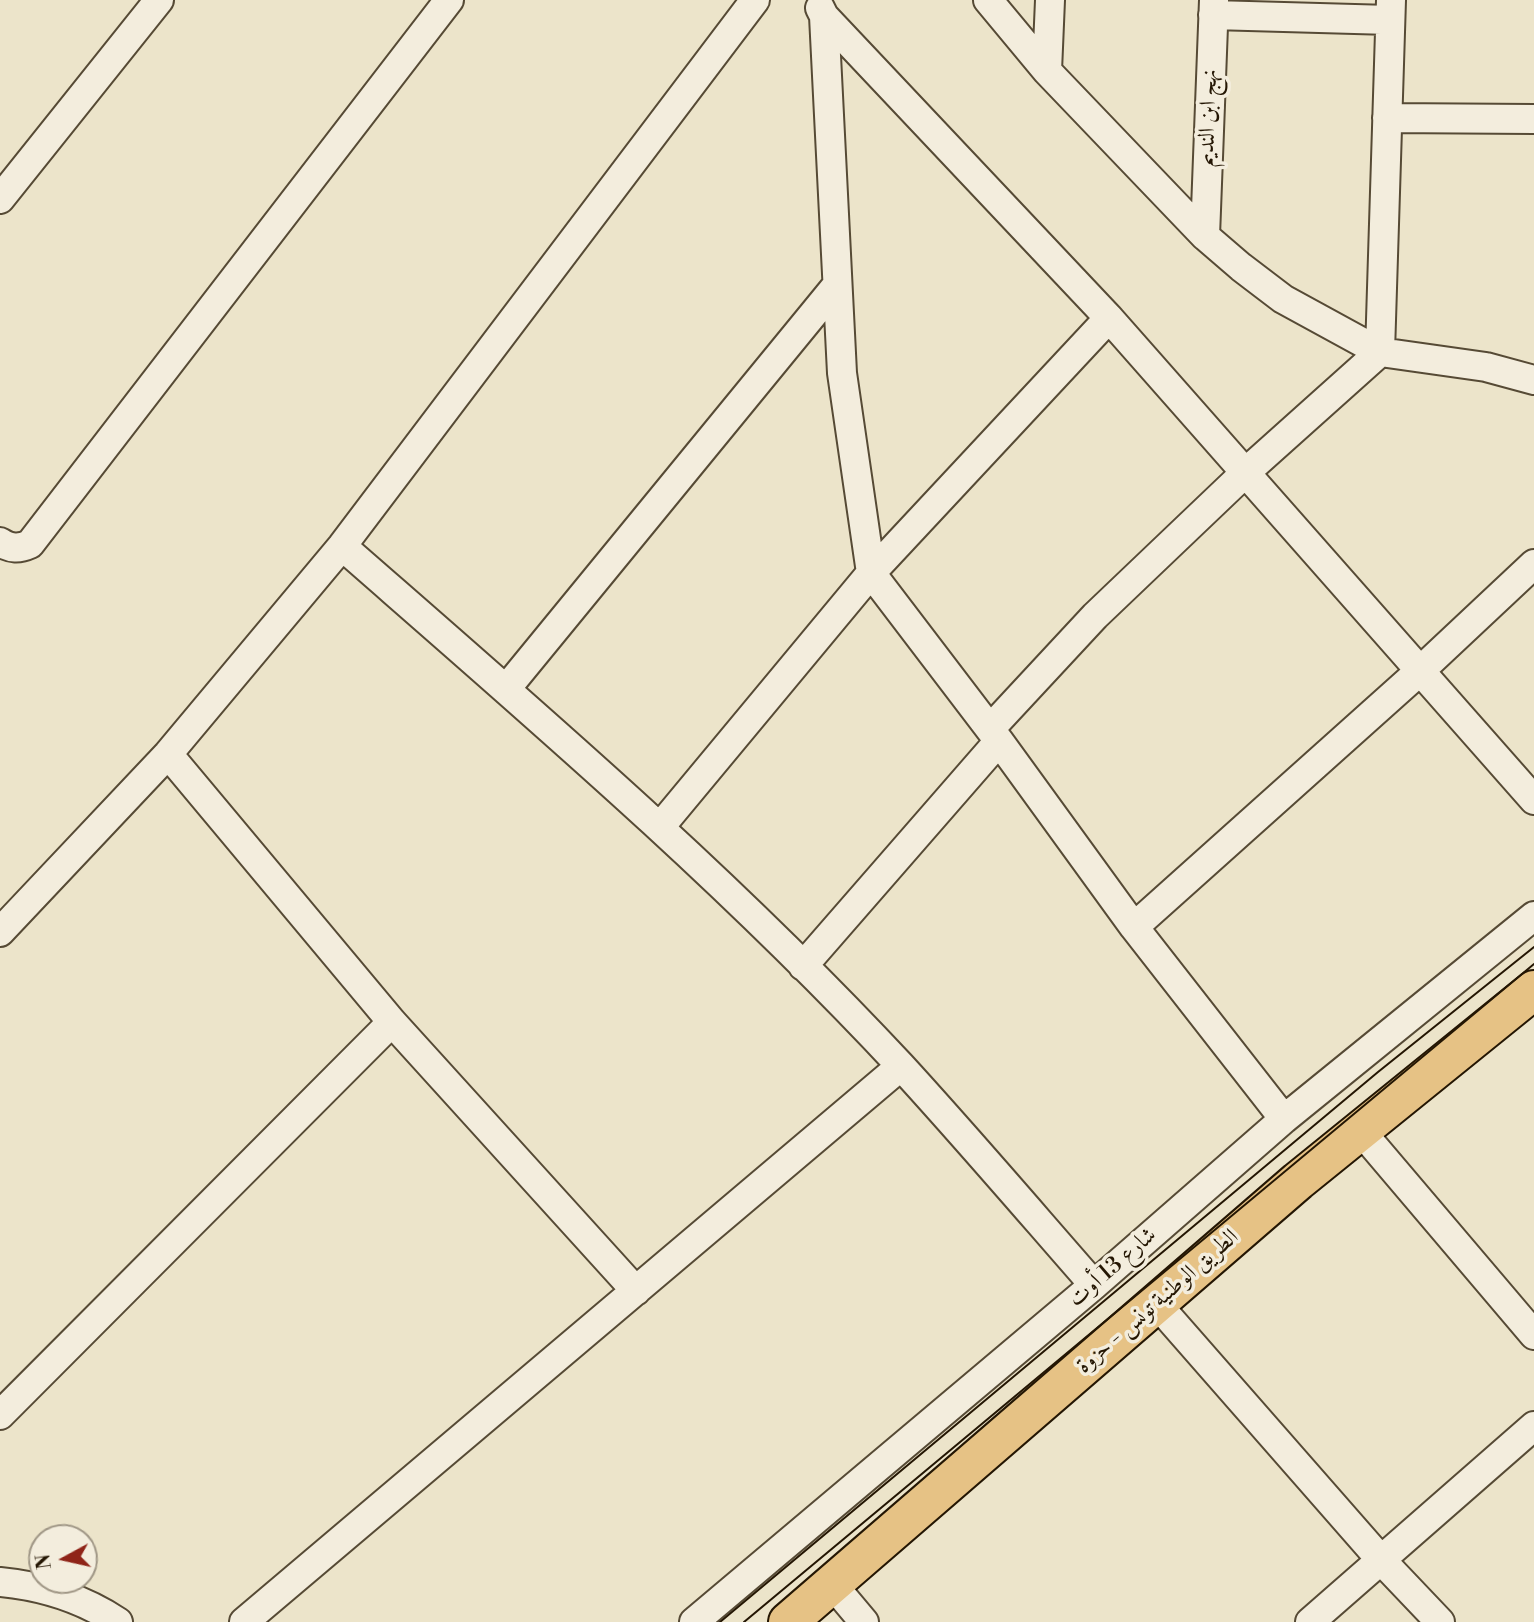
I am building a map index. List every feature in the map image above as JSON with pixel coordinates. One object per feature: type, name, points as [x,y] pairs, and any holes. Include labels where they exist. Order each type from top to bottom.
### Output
[{"type":"main road","name":"الطريق الوطنية تونس - حزوة","points":[[788,1622],[1360,1130],[1530,1002]]},
{"type":"street","points":[[0,199],[159,0]]},
{"type":"street","points":[[0,541],[6,546],[19,548],[30,544],[449,0]]},
{"type":"street","points":[[0,932],[168,754],[342,546],[755,0]]},
{"type":"street","points":[[988,0],[1047,71],[1205,236],[1283,299],[1380,352],[1486,367],[1534,380]]},
{"type":"street","points":[[1047,71],[1050,0]]},
{"type":"street","points":[[819,8],[842,373],[871,573],[995,735],[1134,927],[1283,1119]]},
{"type":"street","points":[[819,8],[1109,318],[1534,800]]},
{"type":"street","points":[[803,966],[1095,616],[1246,472],[1380,352],[1391,10],[1213,8]]},
{"type":"street","name":"نهج ابن النديم","points":[[1205,236],[1213,8]]},
{"type":"street","points":[[1387,118],[1534,119]]},
{"type":"street","points":[[506,689],[837,285]]},
{"type":"street","points":[[660,827],[871,573],[1109,318]]},
{"type":"street","points":[[342,546],[660,827],[803,966],[901,1066],[1094,1285]]},
{"type":"street","points":[[1134,927],[1421,670],[1534,564]]},
{"type":"street","points":[[168,754],[392,1022],[636,1291]]},
{"type":"street","name":"شارع 13 أوت","points":[[694,1622],[1094,1285],[1283,1119],[1534,916]]},
{"type":"street","points":[[0,1415],[392,1022]]},
{"type":"street","points":[[244,1622],[901,1066]]},
{"type":"street","points":[[1360,1130],[1534,1335]]},
{"type":"street","points":[[1156,1303],[1382,1561],[1440,1622]]},
{"type":"street","points":[[1310,1622],[1534,1426]]},
{"type":"street","points":[[0,1582],[43,1588],[76,1599],[118,1622]]},
{"type":"street","points":[[833,1585],[864,1622]]},
{"type":"tram line","points":[[720,1622],[1378,1072],[1534,947]]},
{"type":"tram line","points":[[744,1622],[1534,964]]}]
